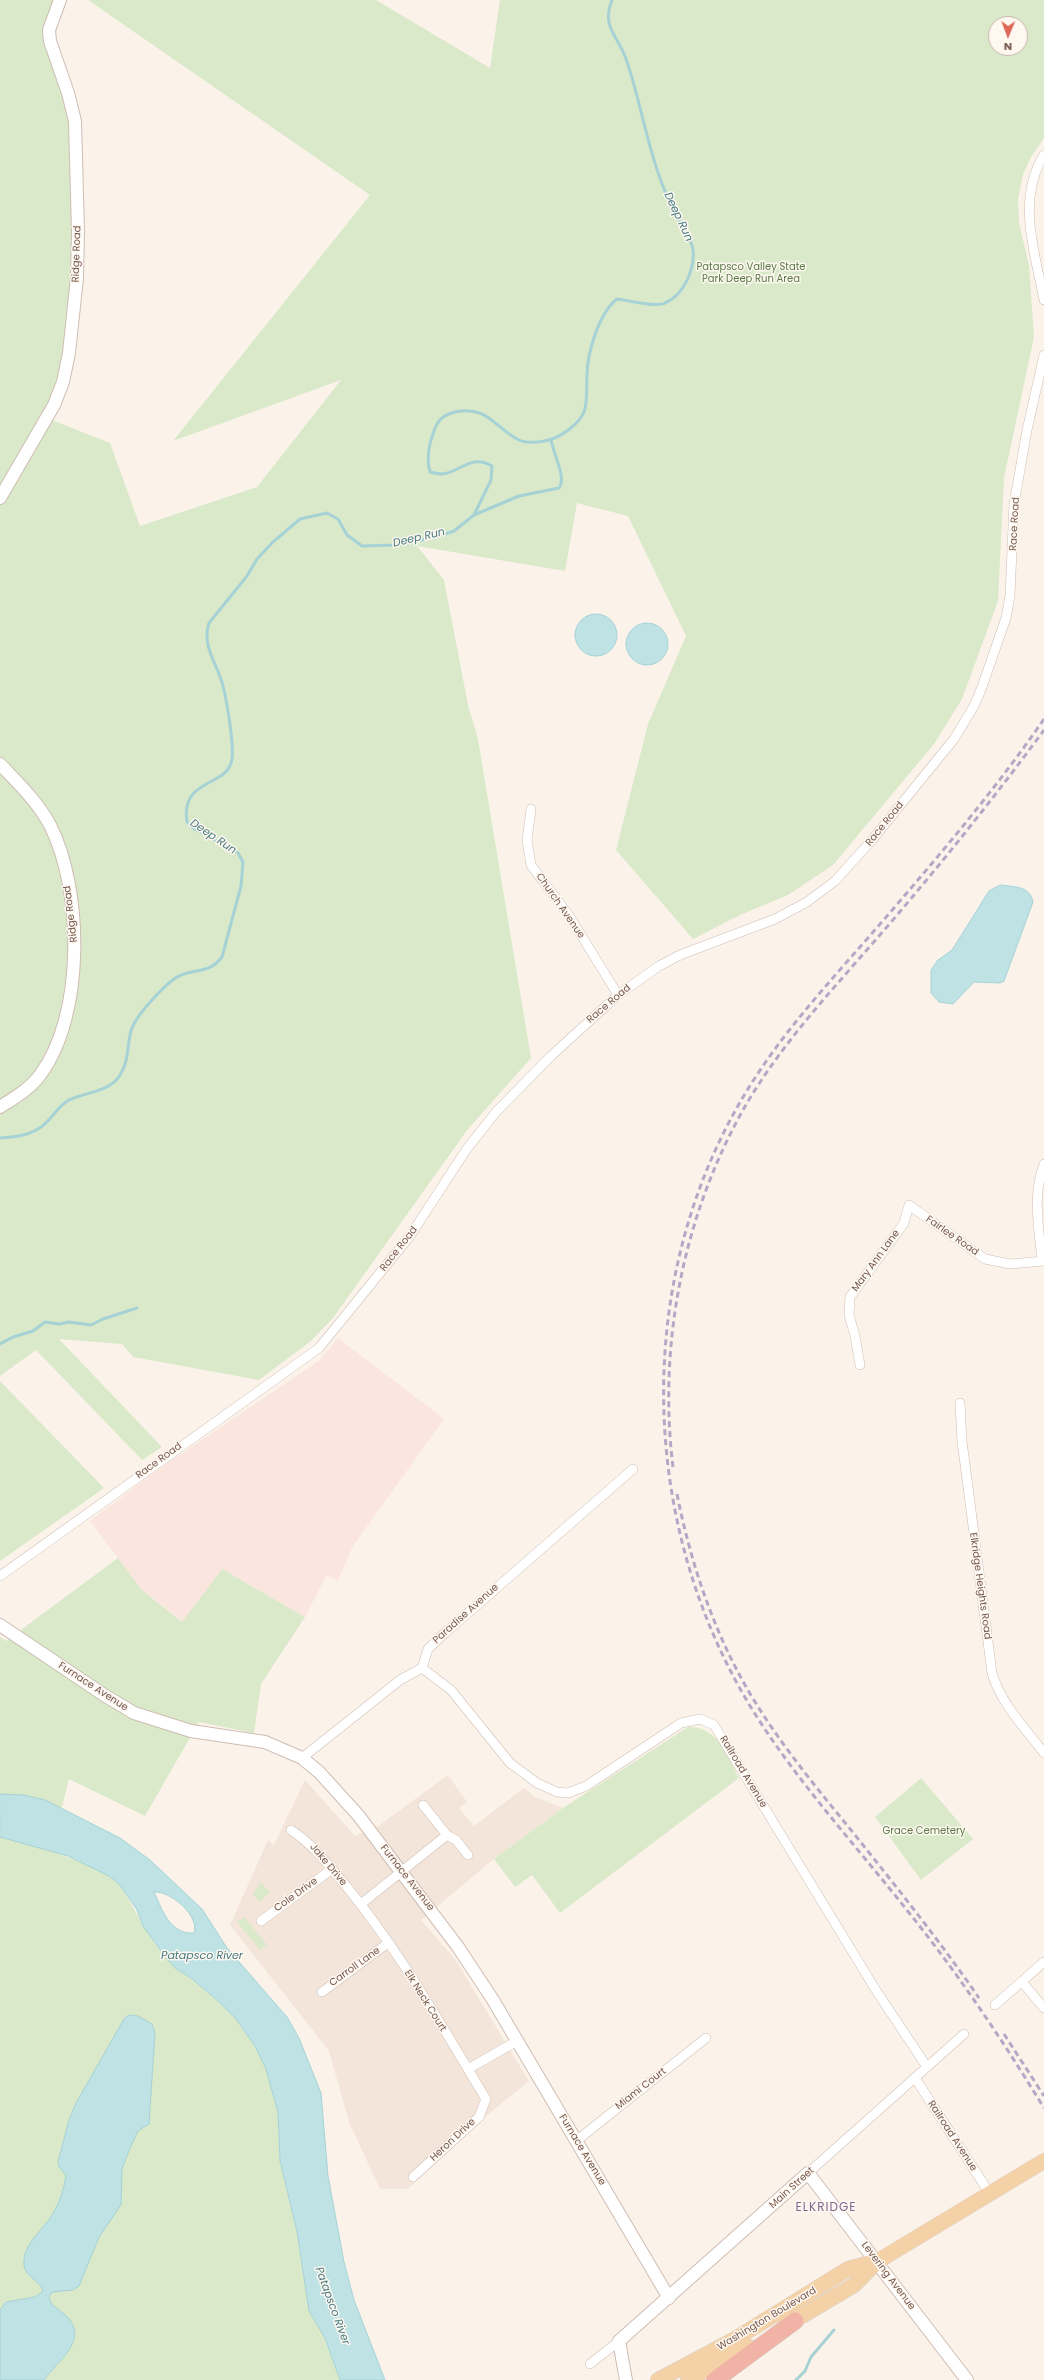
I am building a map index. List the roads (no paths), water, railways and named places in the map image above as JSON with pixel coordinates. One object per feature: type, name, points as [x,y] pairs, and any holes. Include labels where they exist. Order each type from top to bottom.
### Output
[{"type":"highway","points":[[715,2380],[795,2321]]},
{"type":"main road","name":"Washington Boulevard","points":[[688,2380],[795,2321],[854,2285],[878,2261],[1044,2161]]},
{"type":"main road","name":"Washington Boulevard","points":[[658,2380],[735,2339],[848,2269],[878,2261]]},
{"type":"street","name":"Ridge Road","points":[[0,498],[54,405],[63,382],[69,353],[77,278],[78,232],[75,121],[68,93],[50,41],[49,30],[60,0]]},
{"type":"street","points":[[1044,155],[1033,181],[1029,208],[1031,233],[1044,300]]},
{"type":"street","name":"Race Road","points":[[0,1576],[319,1348],[410,1236],[466,1150],[496,1112],[551,1056],[618,995],[659,966],[680,955],[774,919],[819,894],[835,881],[872,840],[964,723],[982,686],[1006,618],[1013,573],[1014,504],[1027,430],[1044,355]]},
{"type":"street","name":"Ridge Road","points":[[0,764],[32,798],[50,826],[66,872],[73,910],[75,950],[67,1006],[57,1046],[40,1076],[28,1088],[0,1106]]},
{"type":"street","name":"Church Avenue","points":[[531,809],[527,840],[531,865],[570,917],[618,995]]},
{"type":"street","points":[[1043,1261],[1036,1200],[1040,1175],[1044,1164]]},
{"type":"street","name":"Fairlee Road","points":[[909,1206],[985,1259],[1010,1264],[1043,1261]]},
{"type":"street","name":"Mary Ann Lane","points":[[860,1365],[856,1336],[849,1315],[850,1298],[904,1223],[909,1206]]},
{"type":"street","name":"Elkridge Heights Road","points":[[960,1403],[964,1455],[992,1673],[997,1689],[1007,1705],[1044,1753]]},
{"type":"street","name":"Paradise Avenue","points":[[422,1668],[428,1650],[446,1632],[634,1469]]},
{"type":"street","name":"Furnace Avenue","points":[[0,1625],[104,1695],[134,1713],[191,1731],[265,1742],[302,1758],[336,1790],[458,1947],[517,2041],[669,2298]]},
{"type":"street","points":[[302,1758],[400,1680],[422,1668]]},
{"type":"street","name":"Railroad Avenue","points":[[422,1668],[451,1690],[510,1763],[537,1783],[558,1792],[568,1793],[586,1786],[681,1723],[700,1720],[714,1725],[881,1999],[927,2067]]},
{"type":"street","points":[[423,1805],[447,1835],[456,1840],[468,1855]]},
{"type":"street","name":"Jake Drive","points":[[291,1830],[308,1841],[361,1904]]},
{"type":"street","points":[[361,1904],[447,1835]]},
{"type":"street","name":"Cole Drive","points":[[261,1921],[332,1869]]},
{"type":"street","name":"Elk Neck Court","points":[[361,1904],[388,1943],[486,2099]]},
{"type":"street","name":"Carroll Lane","points":[[322,1992],[388,1943]]},
{"type":"street","points":[[995,2005],[1044,1962]]},
{"type":"street","points":[[1022,1982],[1044,2008]]},
{"type":"street","name":"Main Street","points":[[590,2364],[620,2341],[669,2298],[964,2034]]},
{"type":"street","name":"Miami Court","points":[[576,2140],[706,2038]]},
{"type":"street","points":[[468,2069],[517,2041]]},
{"type":"street","name":"Railroad Avenue","points":[[915,2078],[990,2194]]},
{"type":"street","name":"Heron Drive","points":[[413,2177],[479,2117],[486,2099]]},
{"type":"street","name":"Levering Avenue","points":[[808,2173],[878,2261],[967,2380]]},
{"type":"street","points":[[620,2341],[626,2380]]},
{"type":"water","points":[[592,614],[600,614],[608,617],[614,623],[617,635],[614,647],[608,653],[600,656],[592,656],[584,653],[578,647],[575,639],[575,631],[578,623],[584,617]]},
{"type":"water","points":[[643,623],[651,623],[659,626],[665,632],[668,644],[665,656],[659,662],[651,665],[643,665],[635,662],[629,656],[626,648],[626,640],[629,632],[635,626]]},
{"type":"water","points":[[1001,885],[1025,890],[1029,893],[1033,902],[1004,981],[1000,983],[974,982],[953,1004],[939,1002],[931,993],[931,970],[938,960],[952,950],[989,891]]},
{"type":"water","name":"Patapsco River","points":[[0,1794],[24,1795],[45,1800],[120,1838],[150,1860],[202,1909],[227,1948],[287,2017],[299,2038],[321,2093],[328,2176],[344,2262],[354,2300],[385,2380],[340,2380],[325,2338],[309,2311],[297,2231],[280,2161],[278,2112],[266,2069],[255,2046],[236,2019],[217,2000],[191,1978],[175,1968],[143,1926],[137,1910],[119,1884],[109,1876],[68,1856],[0,1837]],"holes":[[[154,1892],[160,1892],[175,1899],[188,1912],[195,1926],[194,1933],[186,1933],[179,1930],[168,1920]]]},
{"type":"water","points":[[129,2015],[138,2016],[152,2024],[155,2033],[149,2124],[138,2131],[130,2148],[122,2169],[121,2205],[99,2237],[79,2286],[73,2290],[52,2292],[49,2297],[52,2304],[71,2322],[75,2331],[74,2339],[65,2356],[44,2380],[0,2380],[0,2310],[6,2302],[35,2297],[43,2291],[39,2284],[27,2273],[25,2269],[24,2258],[26,2251],[52,2215],[61,2195],[66,2175],[59,2167],[58,2162],[69,2120],[76,2103],[124,2019]]},
{"type":"waterway","name":"Deep Run","points":[[0,1138],[20,1136],[34,1131],[43,1126],[64,1103],[76,1097],[97,1091],[116,1081],[125,1065],[131,1031],[138,1018],[150,1003],[163,989],[180,975],[211,967],[222,957],[241,886],[243,862],[238,853],[193,828],[187,822],[187,808],[191,797],[197,790],[222,775],[229,768],[232,759],[231,733],[223,686],[211,655],[207,640],[207,631],[209,623],[247,576],[257,559],[273,542],[300,519],[327,513],[338,519],[347,535],[362,546],[397,545],[436,537],[454,531],[474,515],[491,480],[492,466],[485,463],[472,462],[443,474],[430,472],[428,462],[429,446],[432,436],[440,421],[445,416],[455,412],[475,412],[490,418],[510,435],[522,441],[545,441],[561,435],[575,425],[584,412],[589,356],[595,334],[611,305],[617,299],[655,305],[665,303],[678,294],[687,281],[692,265],[692,245],[672,207],[663,185],[651,151],[626,59],[609,25],[608,18],[612,0]]},
{"type":"waterway","points":[[474,515],[519,496],[559,488],[561,484],[561,472],[551,439]]},
{"type":"waterway","points":[[0,1344],[13,1337],[33,1331],[45,1322],[59,1324],[69,1322],[91,1325],[103,1319],[137,1308]]},
{"type":"waterway","points":[[796,2380],[805,2371],[811,2357],[834,2330]]},
{"type":"railway","points":[[1044,719],[1006,772],[966,823],[798,1019],[782,1039],[753,1081],[713,1155],[685,1233],[669,1315],[664,1398],[670,1480],[687,1562],[716,1640],[755,1714],[772,1740],[810,1791],[910,1914],[946,1961],[997,2033],[1044,2108]]},
{"type":"railway","points":[[673,1467],[669,1421],[669,1375],[673,1329],[680,1283],[691,1238],[705,1194],[722,1151],[743,1110],[774,1061],[829,993],[886,928],[987,806],[1044,730]]},
{"type":"railway","points":[[677,1494],[696,1571],[714,1621],[736,1669],[749,1692],[797,1763],[884,1871],[979,1998]]},
{"type":"railway","points":[[1004,2034],[1044,2096]]},
{"type":"district","name":"ELKRIDGE","points":[[826,2208]]},
{"type":"park label","name":"Patapsco Valley State Park Deep Run Area","points":[[751,272]]},
{"type":"park label","name":"Grace Cemetery","points":[[924,1831]]}]
